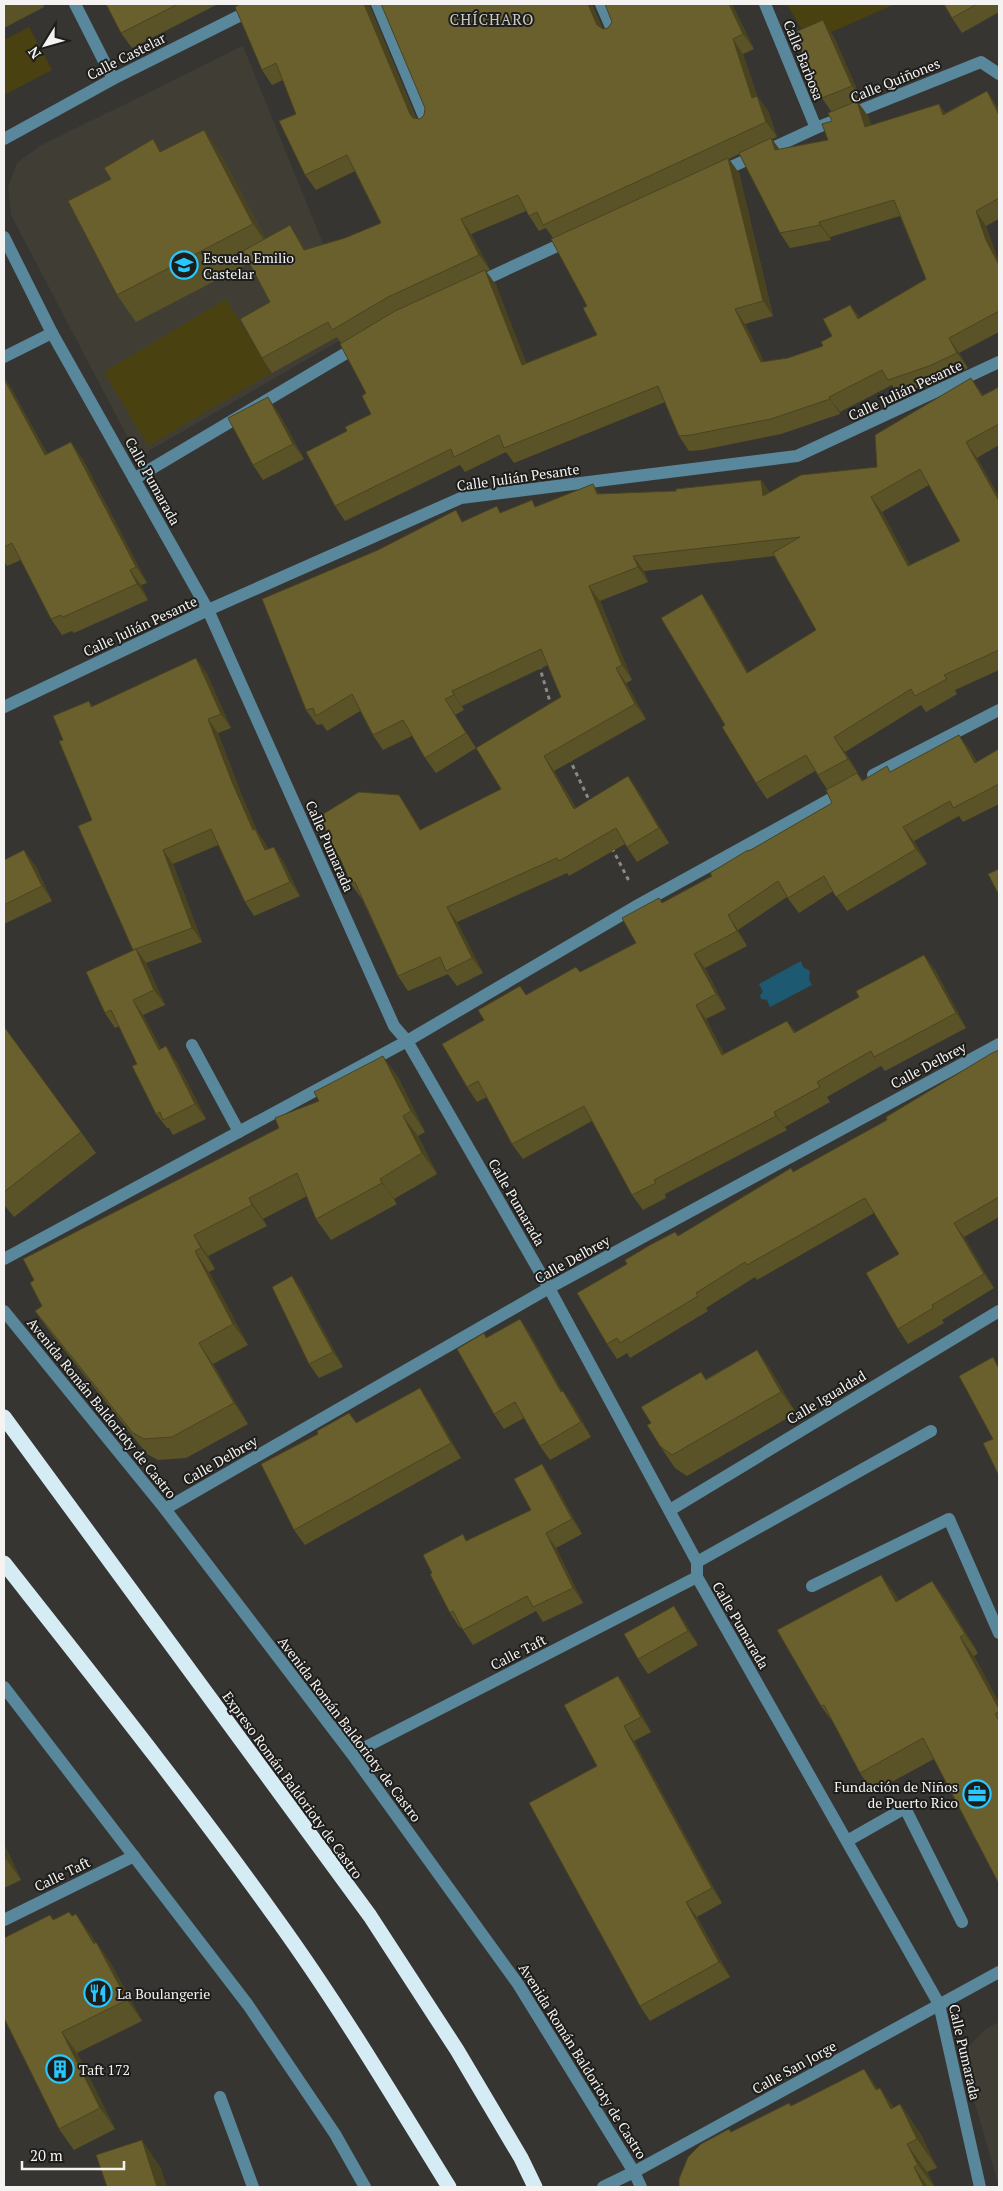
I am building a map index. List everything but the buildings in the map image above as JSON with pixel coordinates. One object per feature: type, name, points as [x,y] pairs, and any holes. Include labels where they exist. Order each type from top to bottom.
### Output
[{"type":"highway","name":"Expreso Román Baldorioty de Castro","points":[[4,1417],[370,1916],[456,2050],[521,2158],[535,2187]]},
{"type":"highway","points":[[4,1562],[94,1677],[279,1921],[348,2024],[449,2187]]},
{"type":"street","points":[[75,4],[113,79]]},
{"type":"street","name":"Calle Castelar","points":[[4,139],[113,79],[263,4]]},
{"type":"street","points":[[377,4],[428,126]]},
{"type":"street","points":[[601,4],[615,36]]},
{"type":"street","name":"Calle Barbosa","points":[[765,4],[816,128]]},
{"type":"street","name":"Calle Quiñones","points":[[707,178],[816,128],[981,62],[999,74]]},
{"type":"street","points":[[464,290],[581,236]]},
{"type":"street","name":"Calle Pumarada","points":[[4,237],[52,333],[208,610],[394,1026],[407,1041],[549,1288],[697,1562],[697,1577],[939,2004],[980,2187]]},
{"type":"street","points":[[4,357],[52,333]]},
{"type":"street","points":[[134,479],[368,339]]},
{"type":"street","name":"Calle Julián Pesante","points":[[4,706],[208,610],[461,498],[798,456],[999,362]]},
{"type":"street","points":[[4,1259],[407,1041],[640,904],[862,782],[999,710]]},
{"type":"street","name":"Calle Delbrey","points":[[165,1509],[549,1288],[999,1044]]},
{"type":"street","points":[[192,1045],[239,1132]]},
{"type":"street","name":"Avenida Román Baldorioty de Castro","points":[[4,1311],[165,1509],[352,1754],[518,1984],[634,2172],[641,2187]]},
{"type":"street","name":"Calle Igualdad","points":[[670,1510],[999,1311]]},
{"type":"street","points":[[697,1562],[931,1431]]},
{"type":"street","points":[[812,1586],[949,1519],[999,1633]]},
{"type":"street","name":"Calle Taft","points":[[352,1754],[697,1577]]},
{"type":"street","points":[[4,1687],[248,2006],[335,2134],[365,2187]]},
{"type":"street","points":[[847,1841],[905,1808],[962,1922]]},
{"type":"street","name":"Calle Taft","points":[[4,1920],[134,1856]]},
{"type":"street","name":"Calle San Jorge","points":[[603,2187],[634,2172],[999,1972]]},
{"type":"street","points":[[220,2097],[253,2187]]},
{"type":"path","points":[[537,658],[553,710]]},
{"type":"path","points":[[567,752],[593,810]]},
{"type":"path","points":[[610,844],[640,904]]},
{"type":"shaded area","points":[[787,4],[895,4],[809,42]]},
{"type":"shaded area","points":[[29,27],[52,70],[4,95],[4,40]]},
{"type":"shaded area","name":"Escuela Emilio Castelar","points":[[243,46],[358,330],[138,457],[11,215],[8,187],[17,163],[40,146]]},
{"type":"shaded area","points":[[226,299],[271,373],[148,446],[104,372]]},
{"type":"shaded area","points":[[999,2022],[999,2187],[967,2075],[969,2046],[987,2028]]},
{"type":"water","points":[[801,961],[803,967],[810,971],[809,979],[812,985],[770,1007],[767,1000],[761,999],[760,995],[763,992],[759,984]]},
{"type":"place","name":"Escuela Emilio Castelar","points":[[184,265]]},
{"type":"place","name":"Fundación de Niños de Puerto Rico","points":[[977,1794]]},
{"type":"place","name":"La Boulangerie","points":[[98,1993]]},
{"type":"place","name":"Taft 172","points":[[60,2069]]},
{"type":"district","name":"CHÍCHARO","points":[[492,19]]}]
